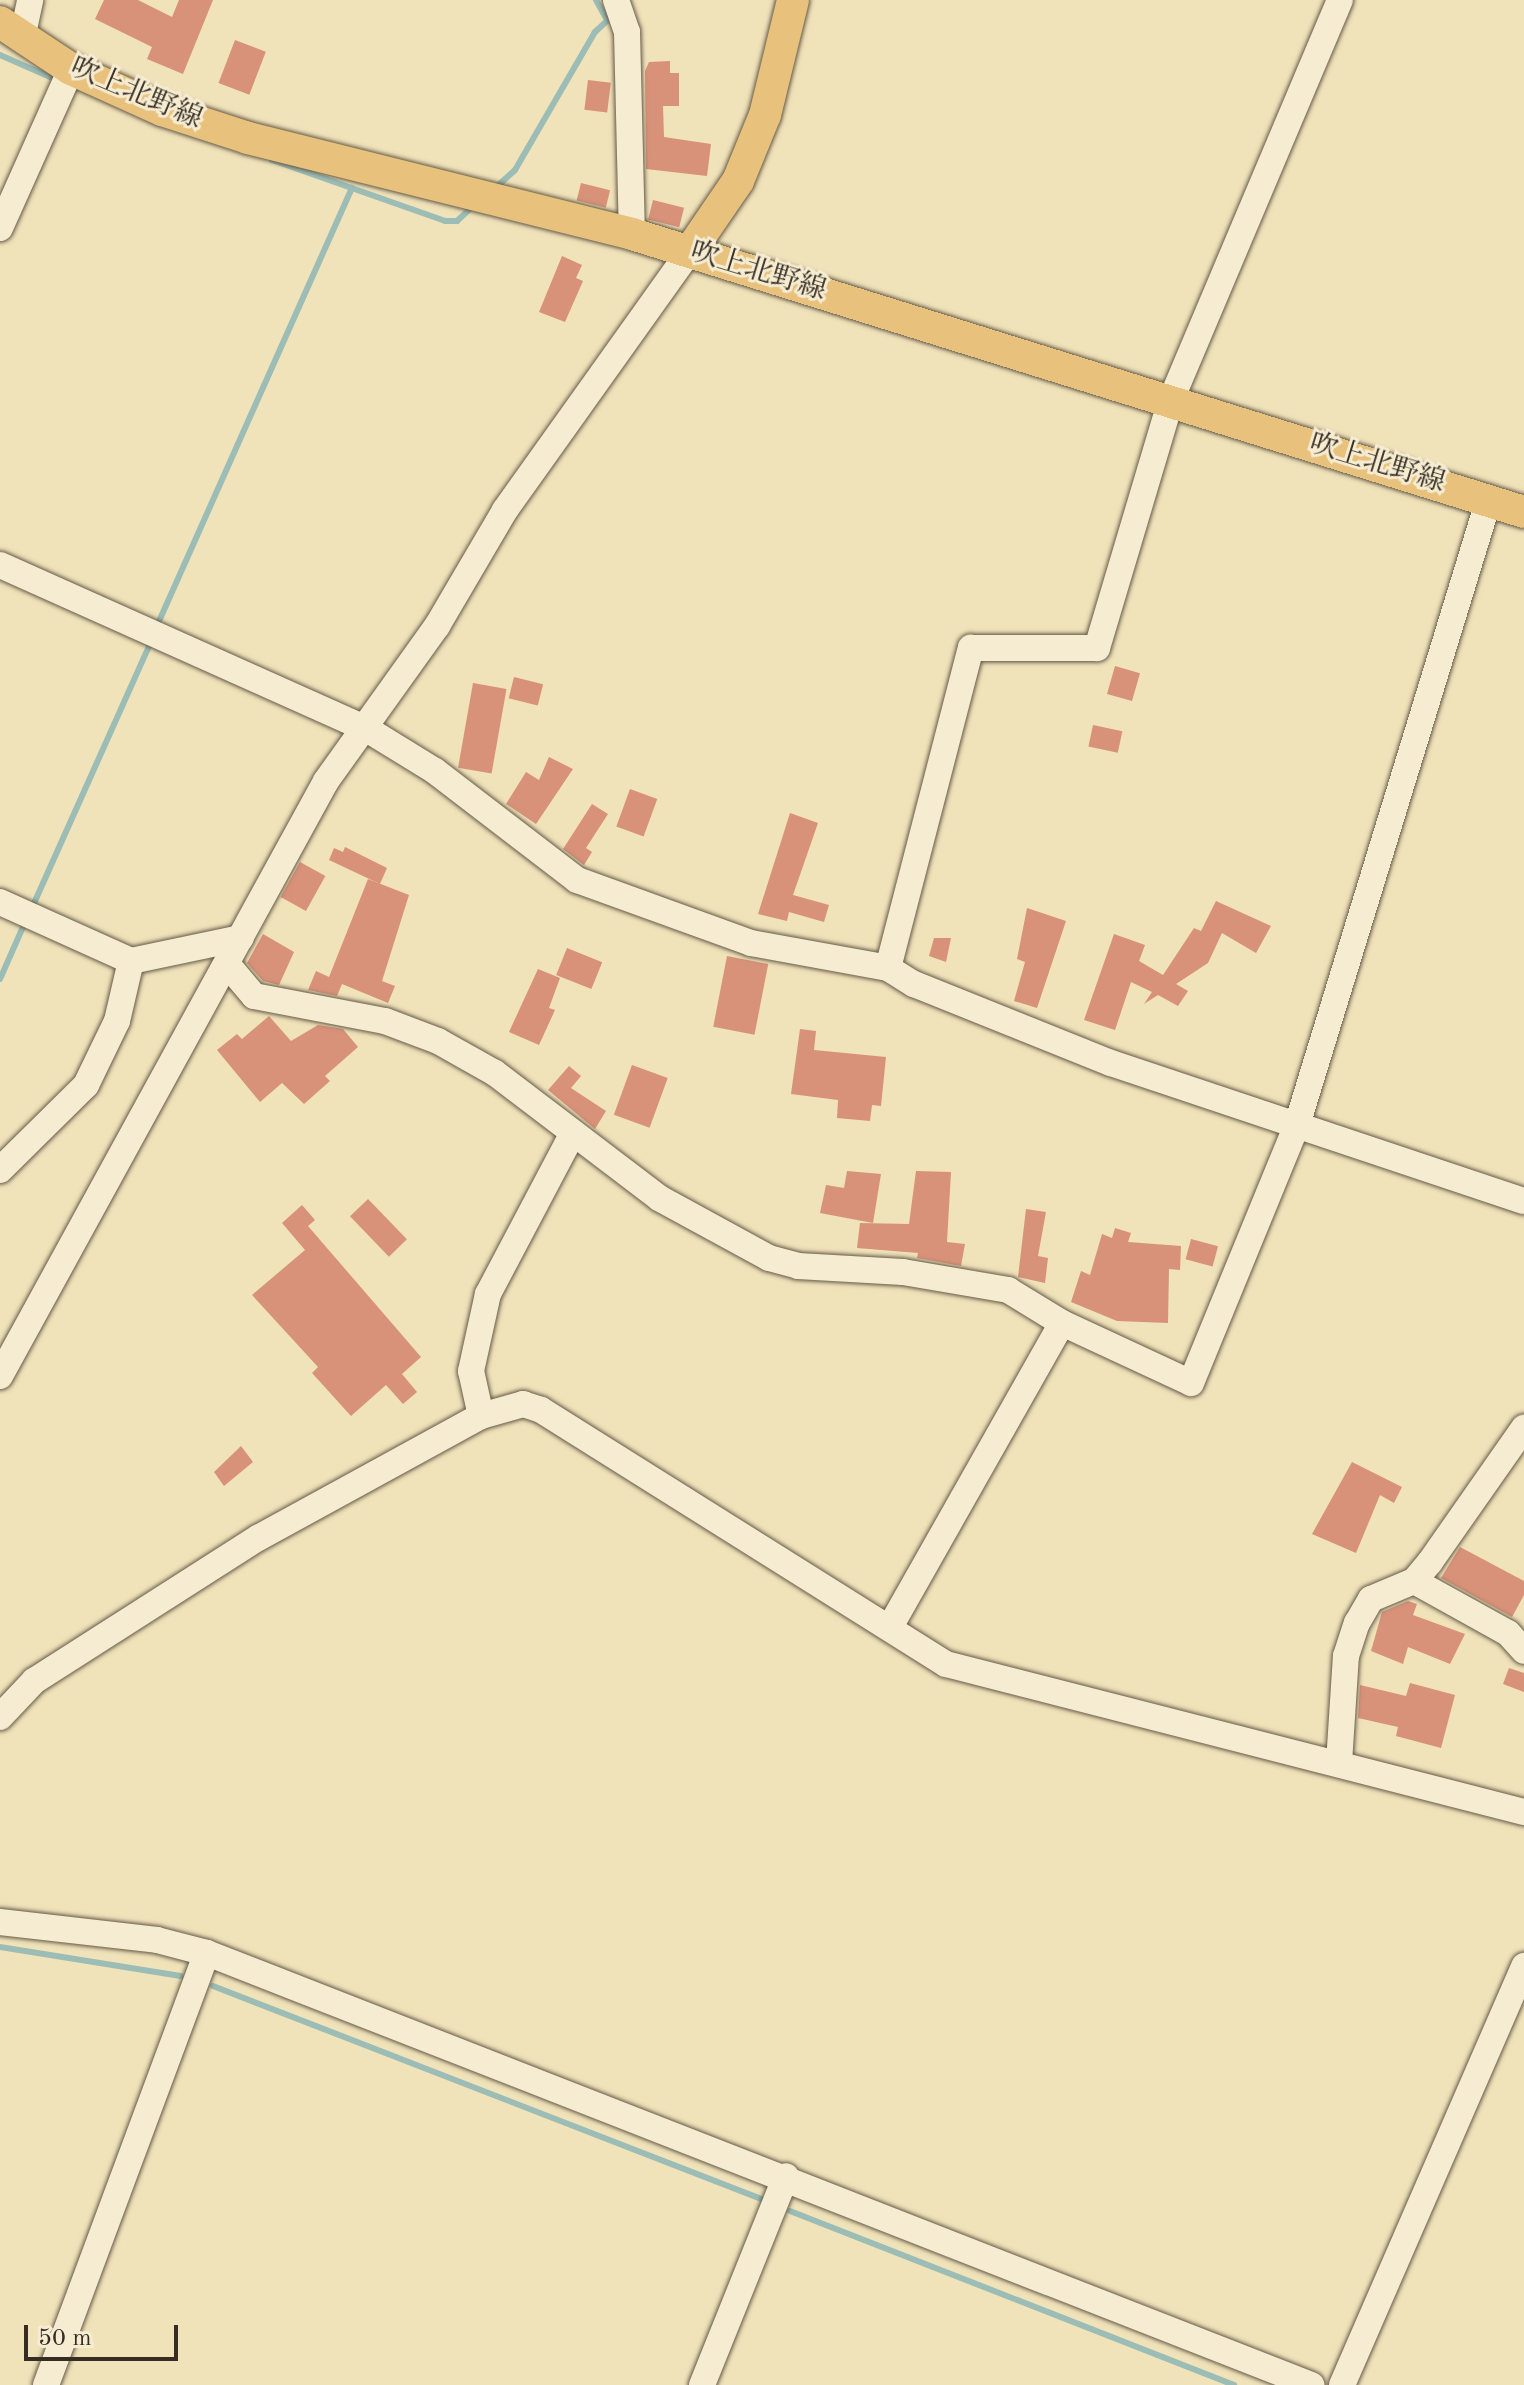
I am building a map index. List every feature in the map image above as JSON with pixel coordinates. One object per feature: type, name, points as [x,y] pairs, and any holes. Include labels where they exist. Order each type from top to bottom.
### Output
[{"type":"main road","points":[[690,251],[738,181],[759,128],[793,0]]},
{"type":"main road","name":"吹上北野線","points":[[12,28],[71,69],[162,110],[248,138],[632,234],[1524,512]]},
{"type":"street","points":[[12,28],[30,0]]},
{"type":"street","points":[[616,0],[627,32],[632,234]]},
{"type":"street","points":[[888,968],[971,648],[1097,648],[1171,400],[1340,0]]},
{"type":"street","points":[[0,228],[71,69]]},
{"type":"street","points":[[0,1376],[326,781],[437,626],[505,510],[690,251]]},
{"type":"street","points":[[227,964],[254,996],[385,1021],[438,1041],[495,1073],[659,1198],[769,1258],[798,1266],[903,1272],[1008,1290],[1062,1323],[1191,1383],[1297,1125],[1489,499]]},
{"type":"street","points":[[0,565],[365,728],[435,771],[577,880],[751,943],[888,968],[914,984],[1111,1063],[1524,1201]]},
{"type":"street","points":[[0,902],[131,961],[241,938]]},
{"type":"street","points":[[0,1170],[86,1085],[117,1021],[131,961]]},
{"type":"street","points":[[481,1416],[471,1371],[488,1294],[573,1133]]},
{"type":"street","points":[[890,1627],[1062,1323]]},
{"type":"street","points":[[0,1717],[34,1681],[258,1538],[503,1406],[541,1410],[964,1672],[1339,1763],[1524,1812]]},
{"type":"street","points":[[1339,1763],[1346,1656],[1357,1623],[1371,1599],[1414,1581],[1524,1428]]},
{"type":"street","points":[[1414,1581],[1508,1633],[1524,1651]]},
{"type":"street","points":[[0,1922],[157,1940],[207,1953],[786,2176],[1311,2385]]},
{"type":"street","points":[[46,2385],[207,1953]]},
{"type":"street","points":[[1342,2385],[1524,1966]]},
{"type":"street","points":[[702,2385],[786,2176]]},
{"type":"building","points":[[104,0],[138,0],[172,17],[179,0],[213,0],[183,74],[147,59],[152,47],[95,19]]},
{"type":"building","points":[[235,40],[266,52],[249,95],[219,83]]},
{"type":"building","points":[[670,61],[670,73],[679,73],[679,106],[663,106],[664,137],[711,144],[707,176],[646,169],[645,71],[649,62]]},
{"type":"building","points":[[588,80],[611,83],[607,113],[584,110]]},
{"type":"building","points":[[581,183],[610,190],[606,208],[577,200]]},
{"type":"building","points":[[653,200],[684,208],[679,227],[648,219]]},
{"type":"building","points":[[562,256],[582,265],[576,278],[583,281],[565,322],[539,312]]},
{"type":"building","points":[[1115,666],[1140,673],[1132,701],[1107,694]]},
{"type":"building","points":[[514,677],[543,684],[538,706],[509,698]]},
{"type":"building","points":[[473,683],[506,689],[492,774],[458,768]]},
{"type":"building","points":[[1093,725],[1122,731],[1118,753],[1088,747]]},
{"type":"building","points":[[549,757],[573,769],[536,824],[506,804],[526,772],[539,780]]},
{"type":"building","points":[[630,789],[657,799],[644,837],[616,827]]},
{"type":"building","points":[[592,804],[608,814],[586,848],[592,852],[584,865],[563,849]]},
{"type":"building","points":[[790,813],[818,823],[793,895],[829,905],[824,922],[789,912],[787,921],[758,914]]},
{"type":"building","points":[[345,847],[387,868],[380,884],[329,860],[334,848],[343,852]]},
{"type":"building","points":[[300,862],[325,876],[306,911],[281,897]]},
{"type":"building","points":[[368,879],[409,895],[382,981],[395,986],[388,1003],[342,984],[337,996],[308,990],[316,971],[329,977]]},
{"type":"building","points":[[1216,901],[1271,926],[1256,953],[1222,933],[1208,963],[1176,984],[1188,991],[1178,1006],[1158,995],[1144,1004],[1152,992],[1131,982],[1115,1030],[1084,1020],[1114,934],[1145,945],[1139,961],[1163,975],[1194,928],[1201,931]]},
{"type":"building","points":[[1027,908],[1066,921],[1037,1008],[1014,1001],[1025,962],[1017,959]]},
{"type":"building","points":[[263,934],[294,952],[279,985],[263,981],[247,963]]},
{"type":"building","points":[[934,938],[951,938],[946,962],[929,956]]},
{"type":"building","points":[[567,948],[602,962],[591,989],[556,975]]},
{"type":"building","points":[[727,956],[768,964],[754,1035],[713,1027]]},
{"type":"building","points":[[538,969],[560,978],[549,1008],[555,1010],[539,1045],[509,1032]]},
{"type":"building","points":[[269,1016],[291,1041],[318,1025],[343,1029],[358,1047],[325,1076],[330,1081],[304,1104],[282,1083],[260,1102],[217,1050],[237,1034],[242,1039]]},
{"type":"building","points":[[800,1029],[816,1031],[814,1050],[886,1057],[881,1106],[872,1105],[870,1121],[837,1118],[838,1100],[791,1094]]},
{"type":"building","points":[[632,1065],[668,1078],[650,1128],[614,1115]]},
{"type":"building","points":[[569,1066],[581,1076],[571,1088],[606,1111],[595,1129],[548,1090]]},
{"type":"building","points":[[847,1171],[881,1174],[873,1223],[820,1213],[826,1185],[844,1188]]},
{"type":"building","points":[[916,1171],[951,1172],[947,1242],[965,1244],[961,1266],[917,1258],[918,1253],[857,1248],[860,1223],[909,1224]]},
{"type":"building","points":[[368,1199],[407,1239],[389,1257],[350,1216]]},
{"type":"building","points":[[302,1205],[315,1220],[308,1226],[421,1357],[402,1374],[417,1392],[403,1404],[386,1385],[351,1416],[312,1373],[318,1367],[252,1295],[305,1250],[282,1223]]},
{"type":"building","points":[[1026,1209],[1046,1212],[1038,1256],[1048,1258],[1045,1283],[1018,1277]]},
{"type":"building","points":[[1115,1228],[1131,1233],[1128,1242],[1181,1246],[1180,1270],[1169,1269],[1168,1323],[1117,1321],[1071,1302],[1081,1271],[1090,1275],[1102,1234],[1112,1238]]},
{"type":"building","points":[[1191,1239],[1218,1246],[1213,1267],[1186,1259]]},
{"type":"building","points":[[241,1446],[253,1462],[224,1486],[214,1472]]},
{"type":"building","points":[[1352,1462],[1402,1487],[1394,1503],[1380,1495],[1356,1553],[1312,1534]]},
{"type":"building","points":[[1460,1547],[1524,1581],[1524,1595],[1512,1617],[1441,1578]]},
{"type":"building","points":[[1408,1601],[1417,1604],[1413,1615],[1465,1634],[1450,1664],[1408,1647],[1403,1664],[1371,1651],[1382,1612]]},
{"type":"building","points":[[1509,1668],[1524,1673],[1524,1692],[1503,1684]]},
{"type":"building","points":[[1410,1683],[1455,1695],[1441,1748],[1396,1736],[1398,1727],[1358,1718],[1360,1685],[1406,1696]]},
{"type":"waterway","points":[[596,0],[607,20]]},
{"type":"waterway","points":[[494,189],[515,170],[595,32],[613,15]]},
{"type":"waterway","points":[[0,55],[59,81]]},
{"type":"waterway","points":[[272,160],[445,221],[457,221],[473,206]]},
{"type":"waterway","points":[[156,628],[352,188]]},
{"type":"waterway","points":[[31,910],[152,639]]},
{"type":"waterway","points":[[0,979],[26,920]]},
{"type":"waterway","points":[[0,1947],[181,1976]]},
{"type":"waterway","points":[[213,1986],[769,2202]]},
{"type":"waterway","points":[[790,2211],[1234,2385]]}]
